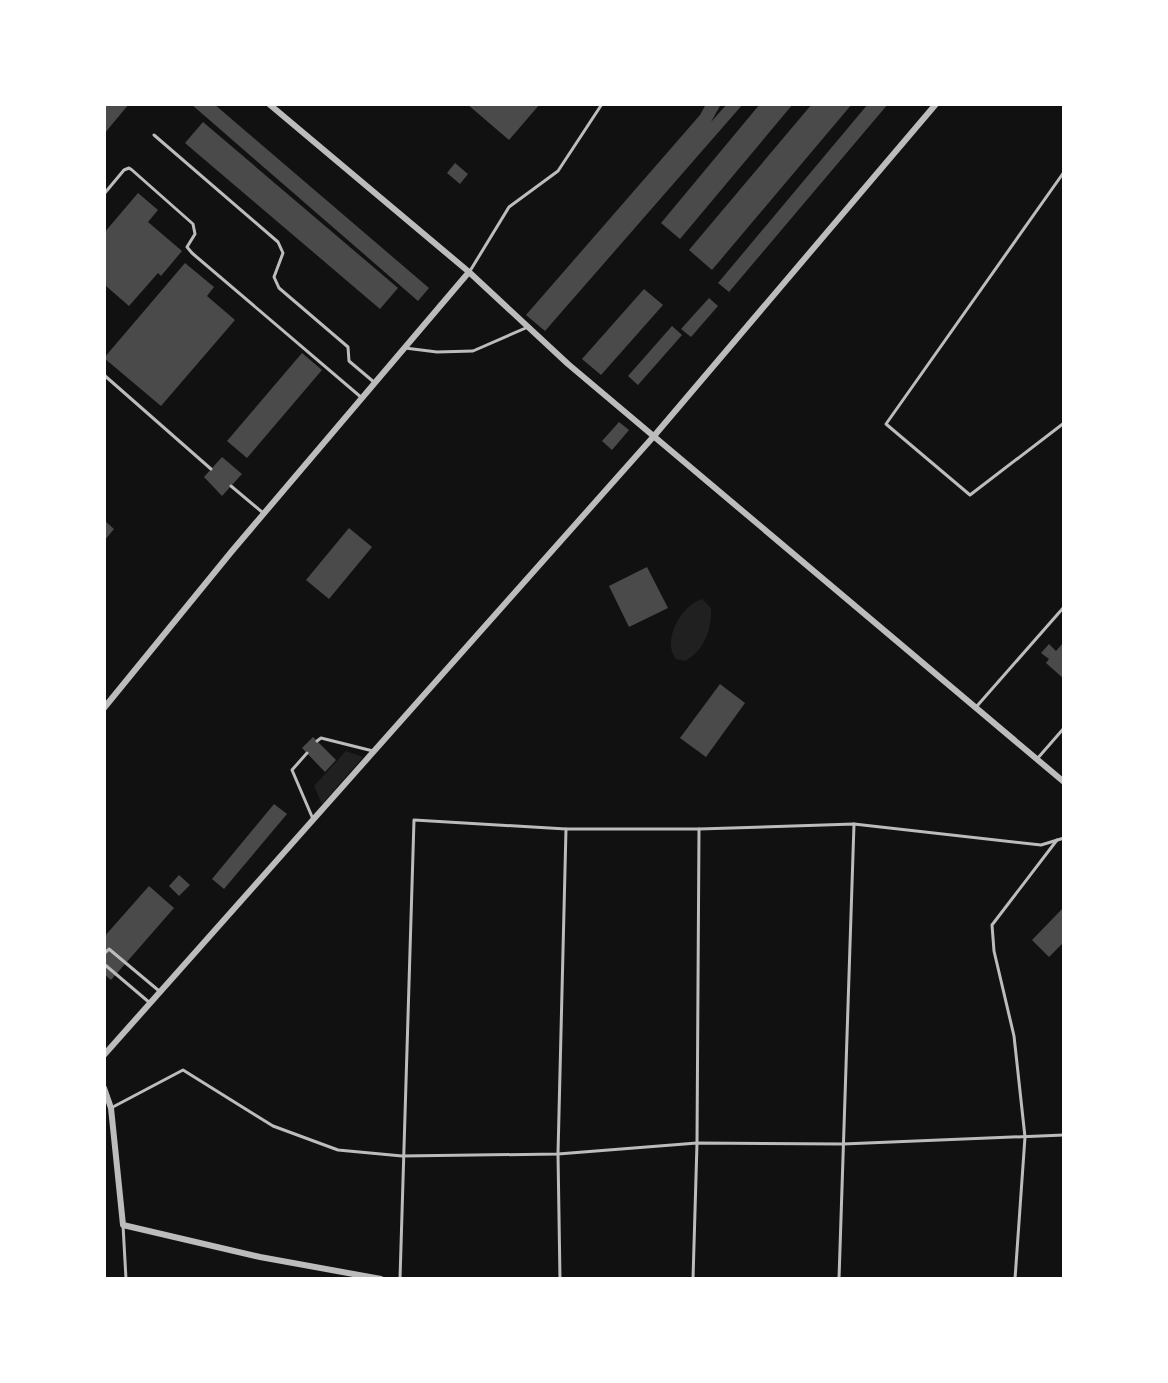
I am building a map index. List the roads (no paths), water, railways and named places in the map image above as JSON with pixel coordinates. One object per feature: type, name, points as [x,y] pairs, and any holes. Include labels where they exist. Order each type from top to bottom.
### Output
[{"type":"street","points":[[269,104],[469,272],[654,436],[1064,782]]},
{"type":"street","points":[[104,1055],[654,436],[936,104]]},
{"type":"street","points":[[104,708],[469,272]]},
{"type":"street","points":[[104,1088],[111,1108],[123,1225],[260,1257],[381,1279]]},
{"type":"lane","points":[[469,272],[509,207],[558,171],[602,104]]},
{"type":"lane","points":[[154,135],[278,242],[283,253],[274,277],[279,288],[348,347],[349,361],[375,383]]},
{"type":"lane","points":[[104,194],[124,170],[132,170],[193,224],[195,234],[187,247],[192,253],[362,398]]},
{"type":"lane","points":[[1064,172],[886,424],[970,495],[1064,423]]},
{"type":"lane","points":[[405,348],[437,352],[473,351],[528,327]]},
{"type":"lane","points":[[104,375],[211,469]]},
{"type":"lane","points":[[231,486],[264,514]]},
{"type":"lane","points":[[976,708],[1064,607]]},
{"type":"lane","points":[[1037,759],[1064,728]]},
{"type":"lane","points":[[317,741],[321,738],[373,751]]},
{"type":"lane","points":[[307,753],[292,770],[313,819]]},
{"type":"lane","points":[[400,1279],[414,820],[566,829],[854,824],[1041,845],[1064,838]]},
{"type":"lane","points":[[839,1279],[854,824]]},
{"type":"lane","points":[[560,1279],[558,1154],[566,829]]},
{"type":"lane","points":[[693,1279],[699,829]]},
{"type":"lane","points":[[1015,1279],[1025,1137],[1014,1036],[994,951],[992,925],[1057,840]]},
{"type":"lane","points":[[104,954],[109,949],[160,992]]},
{"type":"lane","points":[[104,964],[150,1003]]},
{"type":"lane","points":[[111,1108],[183,1070],[273,1126],[338,1150],[402,1156],[558,1154],[697,1143],[843,1144],[1064,1135]]},
{"type":"lane","points":[[123,1225],[126,1279]]}]
